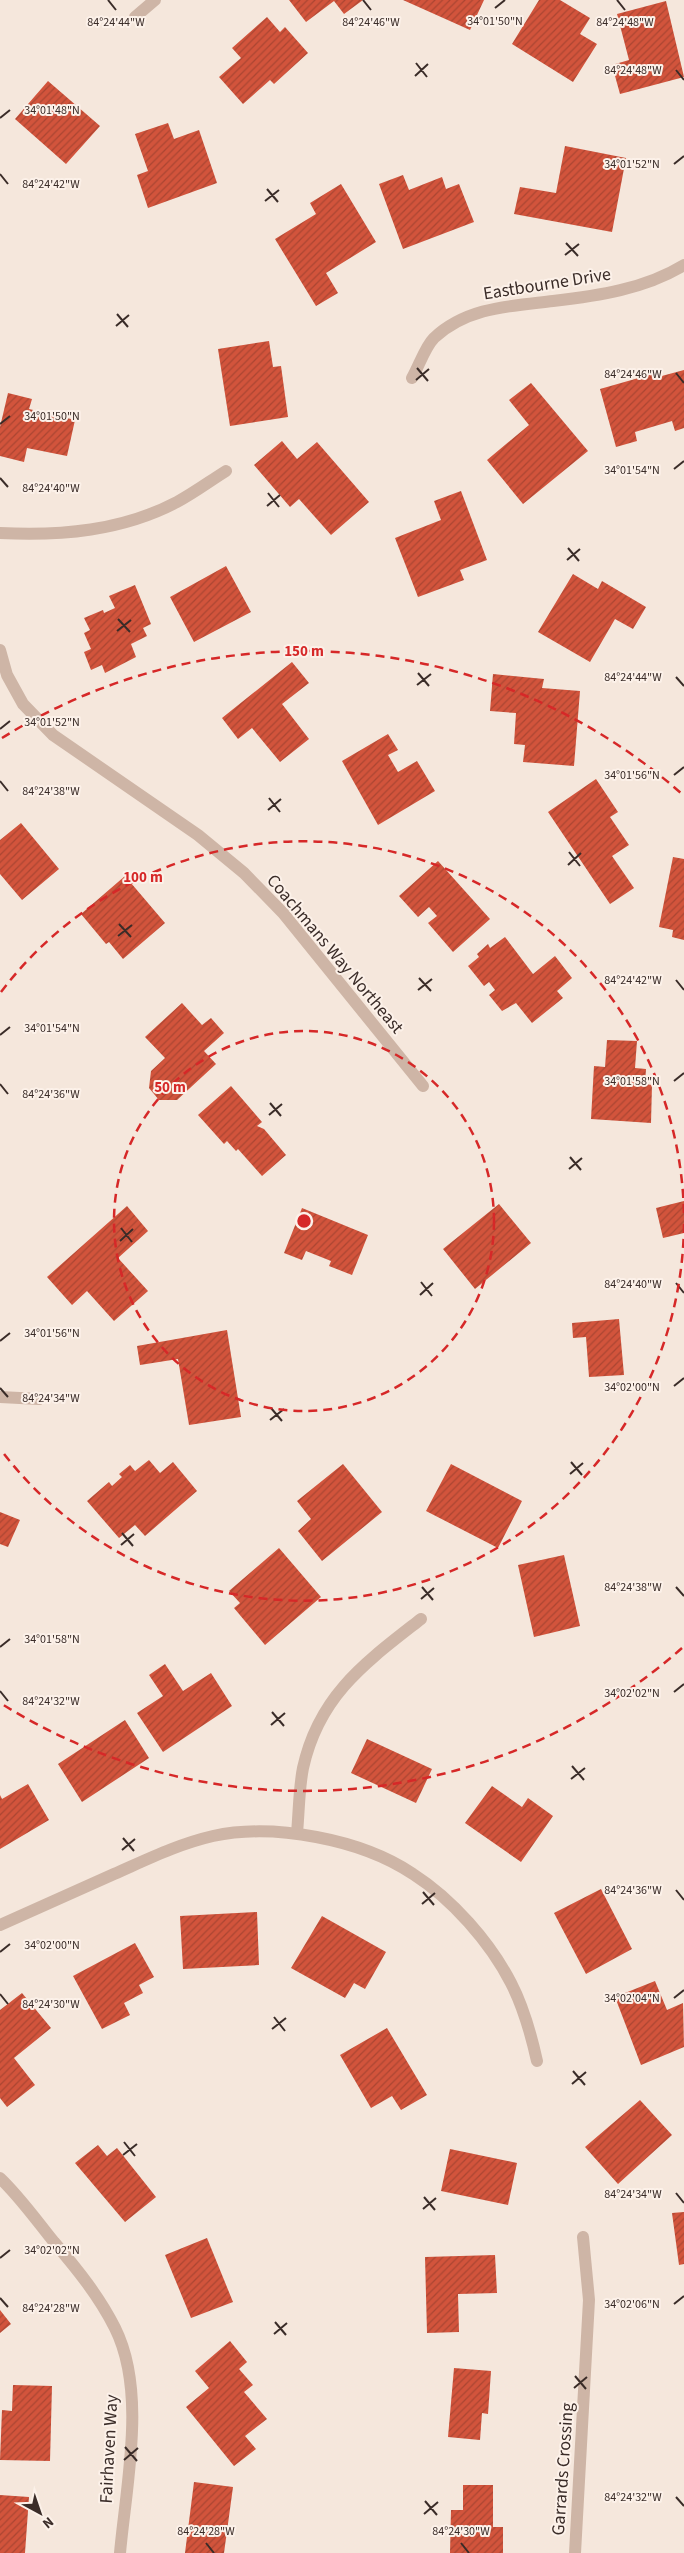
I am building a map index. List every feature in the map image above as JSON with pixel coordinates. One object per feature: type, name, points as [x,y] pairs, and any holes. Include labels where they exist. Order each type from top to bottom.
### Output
[{"type":"street","points":[[135,17],[155,0]]},
{"type":"street","name":"Eastbourne Drive","points":[[412,378],[433,338],[462,318],[494,308],[604,294],[662,277],[684,264]]},
{"type":"street","points":[[0,534],[43,535],[76,532],[120,524],[177,502],[226,471]]},
{"type":"street","name":"Coachmans Way Northeast","points":[[0,650],[7,675],[23,704],[53,735],[198,835],[244,873],[282,913],[423,1086]]},
{"type":"street","points":[[0,1397],[39,1399]]},
{"type":"street","points":[[297,1832],[303,1769],[320,1719],[340,1688],[374,1656],[421,1619]]},
{"type":"street","points":[[0,1925],[168,1850],[186,1844],[214,1836],[260,1832],[297,1832],[346,1845],[413,1873],[455,1910],[486,1945],[510,1982],[528,2021],[537,2062]]},
{"type":"street","name":"Fairhaven Way","points":[[0,2178],[90,2284],[116,2330],[127,2366],[132,2404],[120,2553]]},
{"type":"street","name":"Garrards Crossing","points":[[575,2553],[589,2317],[583,2237]]},
{"type":"building","points":[[289,0],[363,0],[344,14],[334,1],[306,22]]},
{"type":"building","points":[[403,0],[484,0],[470,30]]},
{"type":"building","points":[[539,0],[560,0],[590,18],[580,34],[597,44],[573,82],[512,44]]},
{"type":"building","points":[[666,1],[684,77],[620,94],[612,65],[629,60],[617,14]]},
{"type":"building","points":[[267,17],[280,32],[285,27],[308,53],[274,84],[270,80],[243,104],[219,77],[241,58],[232,48]]},
{"type":"building","points":[[48,81],[100,126],[66,164],[15,119]]},
{"type":"building","points":[[168,123],[174,139],[199,130],[217,183],[148,208],[137,175],[148,171],[135,134]]},
{"type":"building","points":[[565,146],[626,158],[612,232],[514,214],[520,187],[556,193]]},
{"type":"building","points":[[403,175],[409,190],[442,177],[446,189],[459,184],[474,222],[403,249],[379,184]]},
{"type":"building","points":[[341,184],[376,242],[326,273],[338,293],[316,306],[275,239],[316,214],[310,203]]},
{"type":"building","points":[[269,341],[273,367],[281,366],[288,417],[230,426],[218,349]]},
{"type":"building","points":[[684,370],[684,428],[675,431],[672,421],[635,432],[637,441],[616,447],[600,389],[656,373],[658,377]]},
{"type":"building","points":[[531,383],[588,451],[523,504],[487,460],[529,425],[509,400]]},
{"type":"building","points":[[8,393],[32,399],[29,409],[75,420],[67,456],[27,448],[24,462],[0,456],[0,427]]},
{"type":"building","points":[[282,441],[297,459],[317,442],[369,502],[331,535],[299,499],[290,507],[254,465]]},
{"type":"building","points":[[461,491],[487,560],[460,570],[464,580],[418,597],[395,538],[441,520],[434,501]]},
{"type":"building","points":[[226,566],[251,612],[194,642],[170,597]]},
{"type":"building","points":[[573,574],[598,589],[602,581],[646,607],[633,629],[615,619],[590,662],[538,632]]},
{"type":"building","points":[[135,585],[151,624],[143,628],[147,636],[131,644],[136,657],[105,673],[102,665],[91,670],[84,652],[91,649],[84,633],[90,630],[84,618],[103,610],[104,613],[115,608],[109,596]]},
{"type":"building","points":[[292,662],[309,683],[282,704],[309,739],[280,762],[252,728],[238,739],[222,718]]},
{"type":"building","points":[[493,674],[544,679],[542,688],[580,691],[574,766],[523,762],[525,745],[514,744],[516,713],[490,711]]},
{"type":"building","points":[[388,734],[398,750],[388,755],[398,772],[417,761],[435,791],[378,825],[342,761]]},
{"type":"building","points":[[596,779],[618,812],[610,817],[629,845],[612,856],[634,888],[610,904],[548,812]]},
{"type":"building","points":[[21,823],[59,869],[22,900],[0,874],[0,840]]},
{"type":"building","points":[[673,857],[684,859],[684,940],[672,937],[673,930],[659,927]]},
{"type":"building","points":[[438,861],[490,919],[453,952],[428,923],[437,916],[429,907],[418,917],[399,896]]},
{"type":"building","points":[[125,876],[165,923],[123,959],[109,942],[106,944],[81,914]]},
{"type":"building","points":[[505,937],[533,974],[555,956],[572,978],[557,991],[563,998],[532,1023],[516,1003],[502,1011],[489,995],[495,990],[489,982],[484,986],[468,966],[479,957],[477,954],[488,944],[490,948]]},
{"type":"building","points":[[182,1003],[202,1025],[211,1018],[224,1033],[204,1051],[216,1064],[177,1100],[159,1100],[149,1088],[151,1071],[165,1058],[145,1037]]},
{"type":"building","points":[[607,1040],[637,1041],[635,1068],[646,1069],[645,1084],[652,1085],[651,1123],[591,1119],[594,1066],[605,1067]]},
{"type":"building","points":[[231,1086],[262,1122],[257,1126],[264,1129],[286,1155],[262,1176],[238,1149],[236,1151],[227,1141],[224,1144],[198,1115]]},
{"type":"building","points":[[684,1201],[684,1233],[663,1238],[656,1208]]},
{"type":"building","points":[[499,1204],[531,1243],[475,1289],[443,1249]]},
{"type":"building","points":[[127,1206],[148,1231],[118,1258],[148,1291],[114,1321],[87,1291],[72,1305],[47,1277]]},
{"type":"building","points":[[302,1208],[368,1235],[352,1275],[329,1266],[331,1261],[306,1251],[302,1260],[284,1253]]},
{"type":"building","points":[[619,1319],[624,1375],[589,1377],[586,1337],[573,1338],[572,1323]]},
{"type":"building","points":[[227,1330],[241,1417],[189,1425],[178,1359],[140,1365],[137,1346]]},
{"type":"building","points":[[149,1460],[160,1473],[173,1462],[197,1491],[145,1536],[135,1525],[119,1538],[87,1501],[109,1482],[112,1486],[122,1477],[119,1474],[130,1465],[135,1471]]},
{"type":"building","points":[[343,1464],[382,1512],[322,1561],[298,1531],[311,1519],[297,1501]]},
{"type":"building","points":[[451,1464],[522,1501],[498,1548],[426,1511]]},
{"type":"building","points":[[0,1512],[20,1520],[8,1547],[0,1544]]},
{"type":"building","points":[[279,1548],[321,1597],[265,1645],[234,1608],[240,1603],[229,1591]]},
{"type":"building","points":[[564,1555],[580,1626],[534,1637],[518,1565]]},
{"type":"building","points":[[165,1664],[183,1691],[211,1673],[232,1706],[163,1752],[137,1713],[163,1696],[149,1675]]},
{"type":"building","points":[[125,1720],[149,1758],[82,1802],[58,1764]]},
{"type":"building","points":[[367,1739],[432,1769],[416,1803],[351,1773]]},
{"type":"building","points":[[28,1784],[49,1820],[0,1849],[0,1795],[2,1799]]},
{"type":"building","points":[[492,1786],[522,1807],[528,1798],[553,1816],[521,1862],[465,1823]]},
{"type":"building","points":[[601,1889],[632,1949],[586,1974],[554,1913]]},
{"type":"building","points":[[257,1912],[259,1965],[183,1969],[180,1916]]},
{"type":"building","points":[[322,1916],[386,1952],[365,1989],[354,1983],[345,1998],[291,1968]]},
{"type":"building","points":[[135,1943],[154,1977],[139,1985],[143,1993],[124,2003],[130,2015],[102,2029],[73,1976]]},
{"type":"building","points":[[655,1981],[667,2010],[683,2003],[684,2047],[641,2065],[615,1997]]},
{"type":"building","points":[[22,1993],[51,2028],[14,2058],[35,2085],[7,2107],[0,2098],[0,2010]]},
{"type":"building","points":[[387,2028],[427,2095],[401,2110],[392,2096],[371,2108],[340,2055]]},
{"type":"building","points":[[640,2100],[672,2135],[618,2184],[585,2147]]},
{"type":"building","points":[[98,2145],[107,2156],[117,2148],[156,2197],[125,2222],[75,2163]]},
{"type":"building","points":[[450,2149],[517,2163],[508,2205],[441,2191]]},
{"type":"building","points":[[684,2212],[684,2264],[679,2265],[672,2213]]},
{"type":"building","points":[[207,2238],[233,2302],[191,2318],[165,2255]]},
{"type":"building","points":[[495,2255],[497,2293],[458,2294],[459,2332],[427,2333],[425,2257]]},
{"type":"building","points":[[0,2310],[11,2324],[0,2333]]},
{"type":"building","points":[[230,2341],[247,2362],[239,2369],[253,2385],[244,2392],[267,2419],[245,2436],[256,2449],[234,2466],[186,2407],[209,2388],[195,2371]]},
{"type":"building","points":[[454,2368],[491,2371],[488,2414],[482,2413],[480,2440],[448,2437]]},
{"type":"building","points":[[13,2385],[52,2386],[50,2461],[0,2460],[2,2410],[12,2411]]},
{"type":"building","points":[[194,2482],[233,2487],[224,2553],[185,2553]]},
{"type":"building","points":[[463,2485],[493,2485],[493,2527],[503,2527],[503,2553],[450,2553],[451,2510],[463,2510]]},
{"type":"building","points":[[0,2495],[29,2497],[25,2553],[0,2553]]}]
